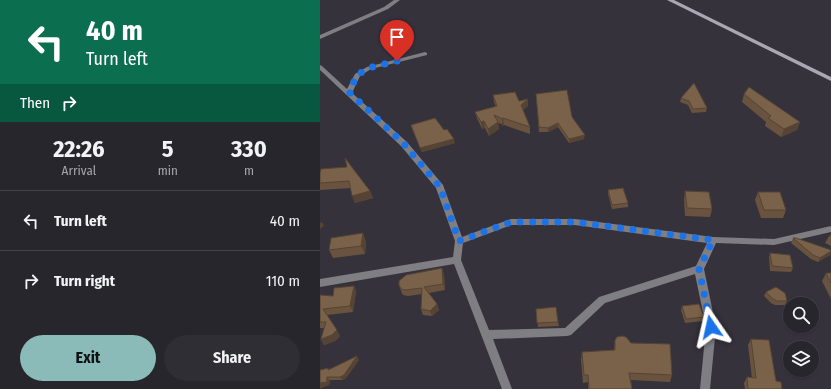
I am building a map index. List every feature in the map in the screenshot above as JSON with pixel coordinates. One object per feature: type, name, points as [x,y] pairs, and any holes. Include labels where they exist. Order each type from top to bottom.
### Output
[{"type":"main road","points":[[670,0],[831,80]]},
{"type":"street","points":[[320,37],[386,8],[397,0]]},
{"type":"street","points":[[349,92],[357,75],[369,68],[425,54]]},
{"type":"street","points":[[320,66],[404,144],[440,187],[459,241],[457,260],[507,389]]},
{"type":"street","points":[[459,241],[511,222],[575,222],[713,240],[774,242],[831,229]]},
{"type":"street","points":[[705,389],[711,327],[699,269],[713,240]]},
{"type":"street","points":[[320,282],[457,260]]},
{"type":"street","points":[[486,335],[567,332],[602,300],[699,269]]},
{"type":"building","points":[[694,83],[707,108],[693,109],[689,101],[681,98]]},
{"type":"building","points":[[749,87],[800,122],[784,129],[768,118],[771,116],[744,94]]},
{"type":"building","points":[[567,90],[572,117],[585,135],[569,139],[558,123],[548,128],[539,127],[536,94]]},
{"type":"building","points":[[515,92],[519,101],[528,99],[521,105],[530,127],[503,118],[502,119],[494,115],[498,122],[488,129],[484,121],[481,122],[475,112],[497,106],[493,95]]},
{"type":"building","points":[[435,118],[444,130],[447,129],[454,139],[420,148],[411,125]]},
{"type":"building","points":[[345,158],[370,191],[352,196],[349,181],[320,183],[321,169],[347,167]]},
{"type":"building","points":[[623,188],[628,203],[612,205],[608,190]]},
{"type":"building","points":[[685,191],[709,192],[712,209],[687,208]]},
{"type":"building","points":[[758,192],[780,192],[786,210],[764,210]]},
{"type":"building","points":[[363,233],[361,246],[329,250],[331,238]]},
{"type":"building","points":[[793,238],[831,251],[820,258],[813,255]]},
{"type":"building","points":[[770,253],[790,255],[793,268],[772,266]]},
{"type":"building","points":[[442,268],[443,284],[424,287],[437,304],[430,311],[421,309],[422,288],[405,290],[401,289],[399,285],[399,281],[406,275]]},
{"type":"building","points":[[826,273],[831,273],[831,283]]},
{"type":"building","points":[[354,286],[350,306],[323,309],[337,330],[332,335],[321,339],[326,322],[320,322],[320,295],[333,296],[334,288]]},
{"type":"building","points":[[776,287],[785,293],[786,297],[783,297],[783,301],[777,301],[766,292]]},
{"type":"building","points":[[699,304],[704,317],[686,319],[682,306]]},
{"type":"building","points":[[556,307],[558,322],[537,323],[536,309]]},
{"type":"building","points":[[617,337],[626,337],[631,343],[670,344],[672,375],[629,373],[632,389],[589,389],[588,375],[584,375],[582,352],[615,350],[615,340]]},
{"type":"building","points":[[751,339],[769,340],[776,381],[781,382],[782,389],[748,389],[747,377],[756,378]]},
{"type":"building","points":[[357,356],[344,375],[340,377],[327,377],[327,382],[320,383],[320,370],[328,368],[328,370]]},
{"type":"route","points":[[397,61],[369,68],[357,75],[349,92],[404,144],[440,187],[459,241],[511,222],[575,222],[713,240],[699,269],[711,327]]}]
